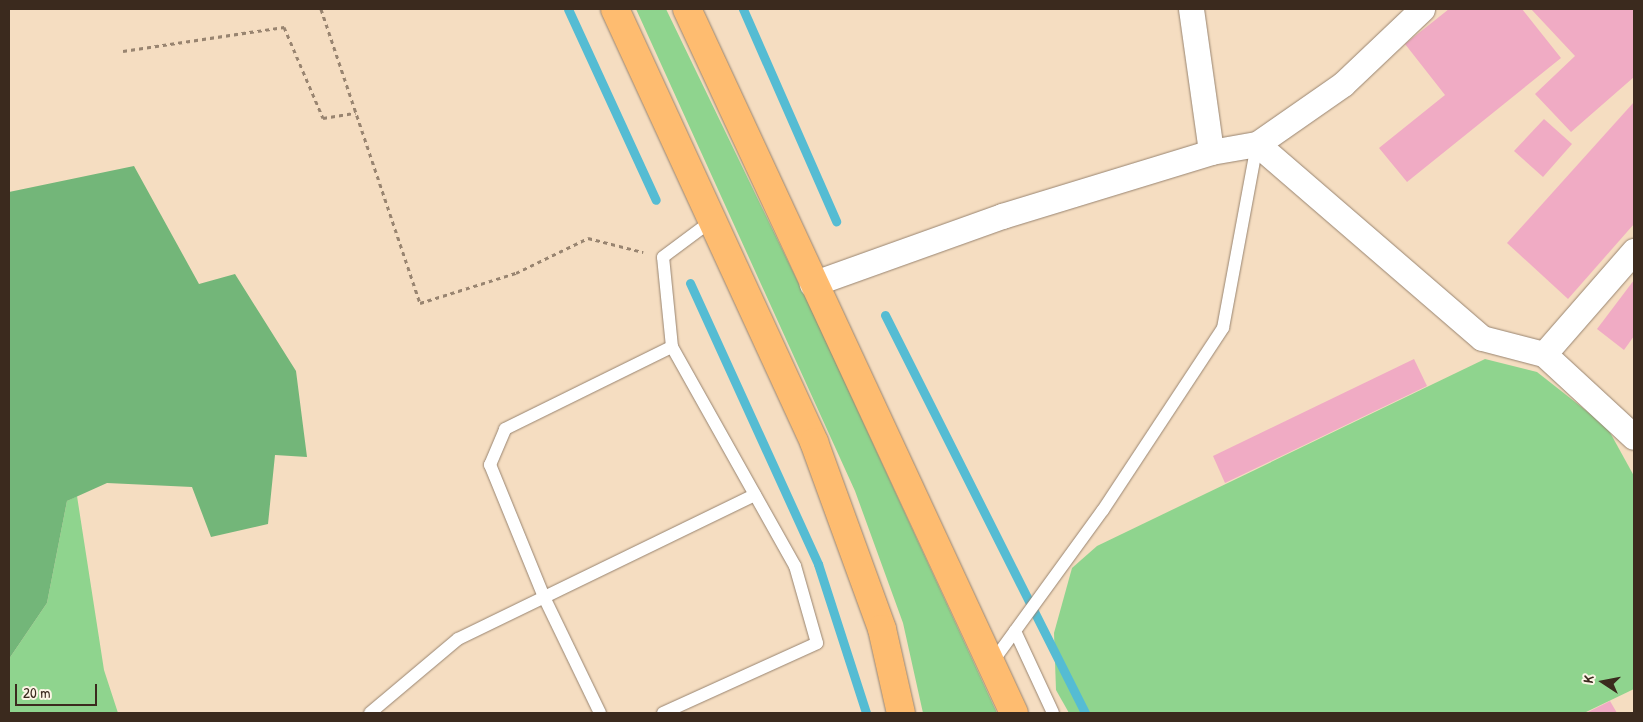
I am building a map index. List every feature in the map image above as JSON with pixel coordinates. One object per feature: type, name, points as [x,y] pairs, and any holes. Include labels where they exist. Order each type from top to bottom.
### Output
[{"type":"highway","points":[[615,9],[710,222],[814,442],[882,629],[901,713]]},
{"type":"highway","points":[[688,9],[812,284],[1014,713]]},
{"type":"street","points":[[1191,9],[1211,152]]},
{"type":"street","points":[[812,284],[1002,216],[1211,152],[1257,144],[1343,84],[1422,9]]},
{"type":"street","points":[[1257,144],[1482,338],[1544,354],[1634,438]]},
{"type":"street","points":[[1544,354],[1634,251]]},
{"type":"lane","points":[[991,664],[1103,510],[1223,328],[1257,144]]},
{"type":"lane","points":[[663,713],[817,643],[795,566],[672,347],[663,257],[710,222]]},
{"type":"lane","points":[[600,713],[544,597],[490,465],[505,429],[672,347]]},
{"type":"lane","points":[[370,713],[458,639],[755,495]]},
{"type":"lane","points":[[1015,631],[1053,713]]},
{"type":"path","points":[[321,9],[420,303],[516,273],[588,238],[663,257]]},
{"type":"path","points":[[123,51],[284,27],[323,118],[356,113]]},
{"type":"green space","points":[[636,9],[666,9],[812,311],[997,713],[923,713],[903,623],[855,491]]},
{"type":"green space","points":[[134,166],[199,284],[235,274],[296,371],[307,457],[275,455],[268,524],[211,537],[192,487],[107,483],[67,501],[47,603],[9,659],[9,192]]},
{"type":"green space","points":[[1485,359],[1537,372],[1607,427],[1634,476],[1634,689],[1584,713],[1069,713],[1056,690],[1054,633],[1072,568],[1097,546]]},
{"type":"green space","points":[[77,496],[104,670],[118,713],[9,713],[9,659],[47,603],[67,501]]},
{"type":"building","points":[[1449,9],[1522,9],[1561,58],[1407,182],[1379,148],[1445,95],[1405,44]]},
{"type":"building","points":[[1531,9],[1634,9],[1634,77],[1571,132],[1535,94],[1575,56]]},
{"type":"building","points":[[1634,102],[1634,224],[1568,299],[1507,243]]},
{"type":"building","points":[[1544,119],[1572,144],[1543,177],[1514,151]]},
{"type":"building","points":[[1634,280],[1634,336],[1624,350],[1597,329]]},
{"type":"building","points":[[1414,359],[1427,386],[1225,483],[1213,456]]},
{"type":"building","points":[[1610,701],[1617,713],[1586,713]]},
{"type":"waterway","points":[[568,9],[656,200]]},
{"type":"waterway","points":[[743,9],[836,221]]},
{"type":"waterway","points":[[690,283],[818,564],[866,713]]},
{"type":"waterway","points":[[885,315],[1085,713]]}]
